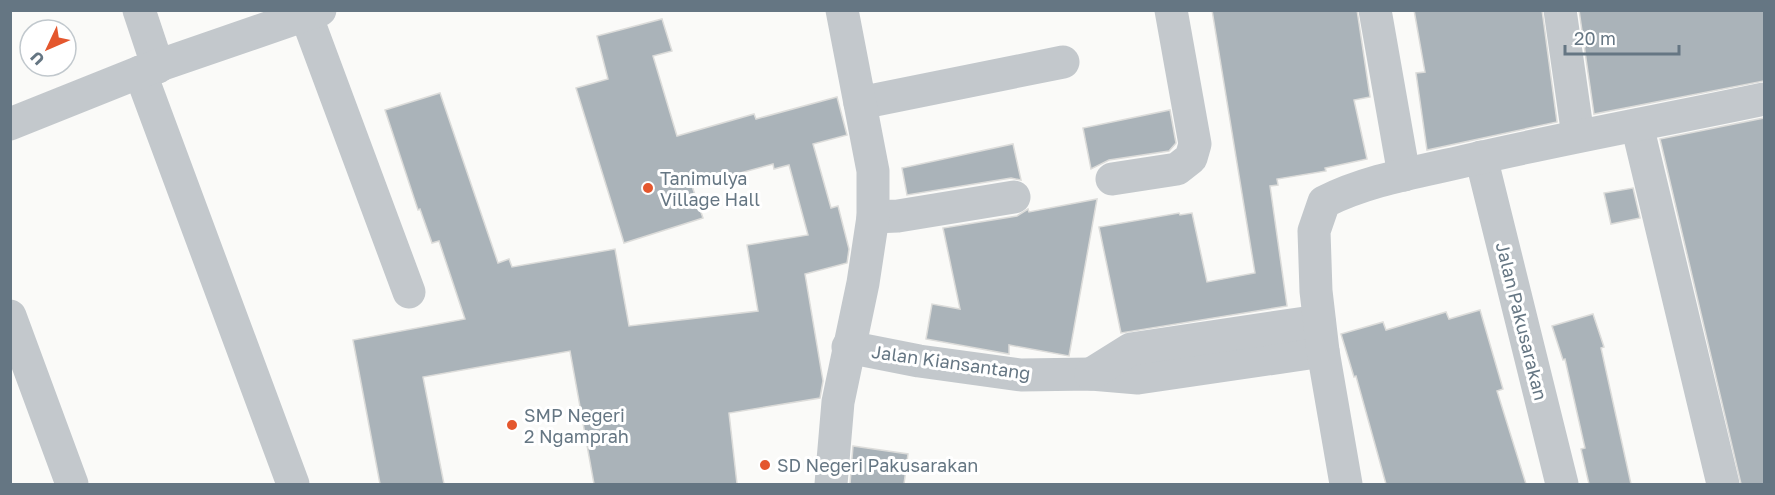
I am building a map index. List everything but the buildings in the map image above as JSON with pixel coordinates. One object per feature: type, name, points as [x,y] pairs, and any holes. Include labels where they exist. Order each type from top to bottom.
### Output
[{"type":"street","points":[[139,10],[149,70],[293,484]]},
{"type":"street","points":[[831,484],[838,402],[863,283],[873,218],[873,171],[842,10]]},
{"type":"street","points":[[1112,180],[1177,169],[1191,158],[1195,144],[1171,10]]},
{"type":"street","points":[[1375,10],[1404,175]]},
{"type":"street","points":[[1560,10],[1578,136]]},
{"type":"street","points":[[10,124],[149,70],[313,13],[409,292]]},
{"type":"street","points":[[860,103],[1063,62]]},
{"type":"street","points":[[1346,484],[1321,336],[1314,231],[1324,202],[1344,192],[1404,175],[1578,136],[1764,99]]},
{"type":"street","points":[[1637,125],[1723,484]]},
{"type":"street","name":"Jalan Pakusarakan","points":[[1481,158],[1562,484]]},
{"type":"street","points":[[873,218],[1014,197]]},
{"type":"street","points":[[10,316],[72,484]]},
{"type":"street","name":"Jalan Kiansantang","points":[[848,347],[919,361],[1021,375],[1091,374],[1131,350],[1321,336]]},
{"type":"place","name":"Tanimulya Village Hall","points":[[648,188]]},
{"type":"place","name":"SMP Negeri 2 Ngamprah","points":[[512,425]]},
{"type":"place","name":"SD Negeri Pakusarakan","points":[[765,465]]}]
